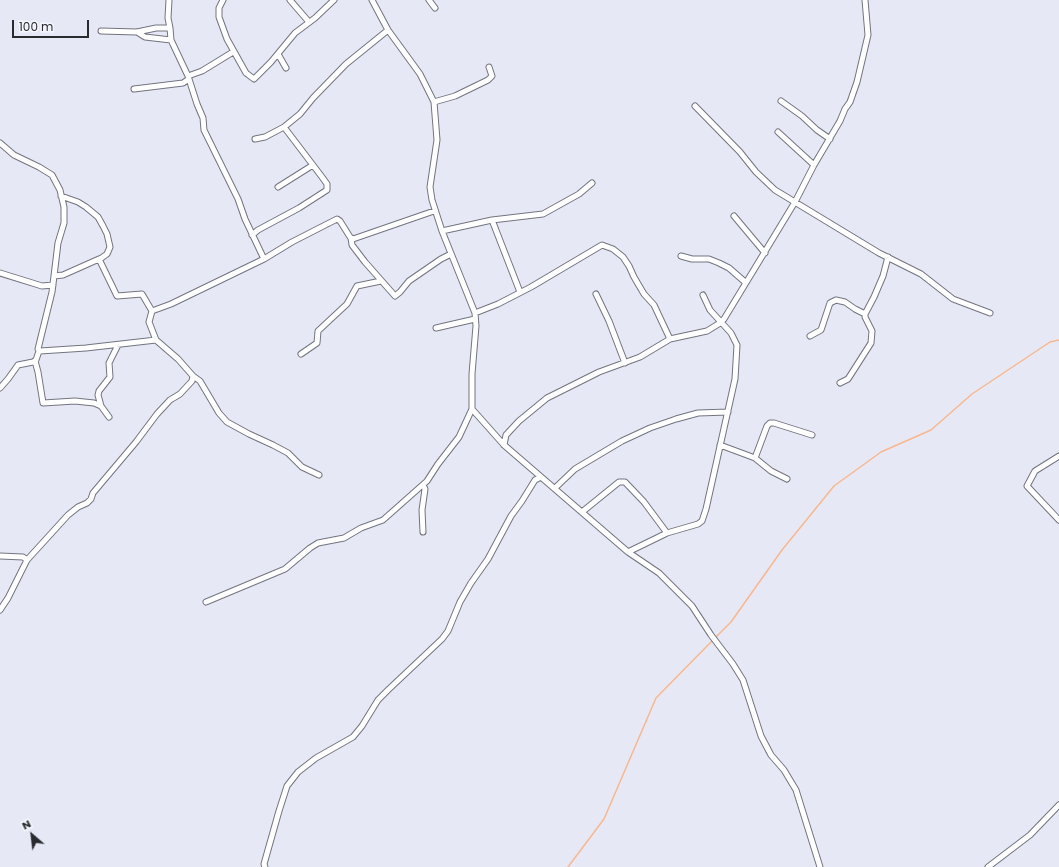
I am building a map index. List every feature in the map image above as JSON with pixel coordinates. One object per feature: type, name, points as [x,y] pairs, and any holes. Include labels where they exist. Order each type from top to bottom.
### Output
[{"type":"street","points":[[170,0],[168,18],[171,40],[189,78],[203,118],[204,130],[238,199],[252,235],[264,259]]},
{"type":"street","points":[[222,0],[219,8],[219,17],[233,52],[246,73],[254,79],[278,54],[295,33],[334,0]]},
{"type":"street","points":[[290,0],[309,22]]},
{"type":"street","points":[[206,602],[285,569],[318,543],[344,538],[361,528],[383,520],[423,485],[459,437],[472,409],[472,374],[476,332],[475,316],[434,211],[430,187],[437,140],[434,102],[420,74],[388,30],[372,0]]},
{"type":"street","points":[[429,0],[435,8]]},
{"type":"street","points":[[504,445],[506,435],[519,421],[547,398],[599,372],[640,357],[670,339],[708,331],[720,323],[765,253],[795,202],[850,102],[857,82],[868,35],[865,0]]},
{"type":"street","points":[[101,31],[137,32],[156,28],[170,28]]},
{"type":"street","points":[[255,138],[265,137],[284,127],[300,114],[313,98],[346,64],[388,30]]},
{"type":"street","points":[[137,32],[145,37],[171,40]]},
{"type":"street","points":[[134,89],[183,83],[233,52]]},
{"type":"street","points":[[278,54],[286,68]]},
{"type":"street","points":[[434,102],[454,96],[488,80],[492,76],[489,68]]},
{"type":"street","points":[[781,101],[830,139]]},
{"type":"street","points":[[695,106],[740,152],[756,172],[775,190],[879,253],[930,280],[953,299],[990,313]]},
{"type":"street","points":[[252,235],[258,230],[299,208],[327,190],[327,184],[284,127]]},
{"type":"street","points":[[778,132],[814,165]]},
{"type":"street","points":[[0,143],[14,155],[52,175],[60,190],[64,207],[64,223],[58,243],[53,285],[45,316],[39,350],[35,361],[43,403],[82,401],[101,406]]},
{"type":"street","points":[[278,187],[313,165]]},
{"type":"street","points":[[442,232],[492,220],[543,214],[579,194],[592,183]]},
{"type":"street","points":[[54,276],[63,275],[100,259],[107,254],[110,247],[108,234],[98,217],[86,206],[61,196]]},
{"type":"street","points":[[351,238],[434,211]]},
{"type":"street","points":[[734,216],[765,253]]},
{"type":"street","points":[[152,311],[171,304],[264,259],[292,242],[337,219],[340,221],[351,238],[352,245],[395,296],[409,281],[441,259],[451,254]]},
{"type":"street","points":[[492,220],[520,292]]},
{"type":"street","points":[[436,328],[475,316],[602,245],[613,249],[623,257],[644,294],[654,305],[670,339]]},
{"type":"street","points":[[681,256],[692,260],[709,259],[719,263],[729,268],[746,282]]},
{"type":"street","points":[[840,383],[848,379],[871,343],[872,331],[865,314],[883,276],[888,257]]},
{"type":"street","points":[[100,259],[117,296],[142,294],[152,311],[149,322],[156,340],[200,381],[219,413],[227,422],[288,453],[302,467],[319,475]]},
{"type":"street","points":[[0,273],[42,286],[53,285]]},
{"type":"street","points":[[300,354],[317,343],[318,331],[347,304],[357,286],[381,281]]},
{"type":"street","points":[[596,294],[609,321],[625,363]]},
{"type":"street","points":[[628,552],[640,544],[667,533],[692,527],[702,521],[706,508],[735,380],[738,345],[731,333],[720,323],[710,310],[703,295]]},
{"type":"street","points":[[810,336],[821,330],[830,303],[836,300],[845,302],[865,314]]},
{"type":"street","points":[[39,350],[86,348],[156,340]]},
{"type":"street","points":[[110,417],[101,406],[98,395],[99,391],[110,377],[110,364],[118,345]]},
{"type":"street","points":[[0,388],[18,365],[25,363],[29,364],[35,361]]},
{"type":"street","points":[[0,610],[8,598],[27,560],[68,515],[78,507],[87,504],[93,493],[136,442],[157,414],[170,400],[180,394],[189,385],[193,376]]},
{"type":"street","points":[[472,409],[504,445],[628,552],[659,572],[692,606],[743,680],[761,736],[771,756],[784,770],[796,790],[820,867]]},
{"type":"street","points":[[555,488],[575,469],[622,441],[643,431],[698,413],[728,412]]},
{"type":"street","points":[[755,458],[767,426],[770,424],[774,423],[812,435]]},
{"type":"street","points":[[495,436],[506,435]]},
{"type":"street","points":[[720,445],[755,458],[771,471],[787,479]]},
{"type":"street","points":[[1059,456],[1035,471],[1027,486],[1059,520]]},
{"type":"street","points":[[532,470],[535,480]]},
{"type":"street","points":[[265,867],[264,864],[287,786],[298,772],[316,758],[353,737],[362,726],[378,700],[442,639],[448,631],[460,602],[471,583],[481,571],[505,525],[535,480],[541,477]]},
{"type":"street","points":[[582,512],[619,482],[626,482],[644,502],[667,533]]},
{"type":"street","points":[[423,485],[425,489],[422,510],[423,532]]},
{"type":"street","points":[[0,556],[23,556],[27,560]]},
{"type":"street","points":[[988,867],[1030,835],[1059,805]]},
{"type":"waterway","points":[[715,638],[731,622],[782,550],[834,486],[881,452],[931,430],[972,394],[1050,342],[1059,340]]},
{"type":"waterway","points":[[568,867],[604,819],[656,698],[712,641]]}]
